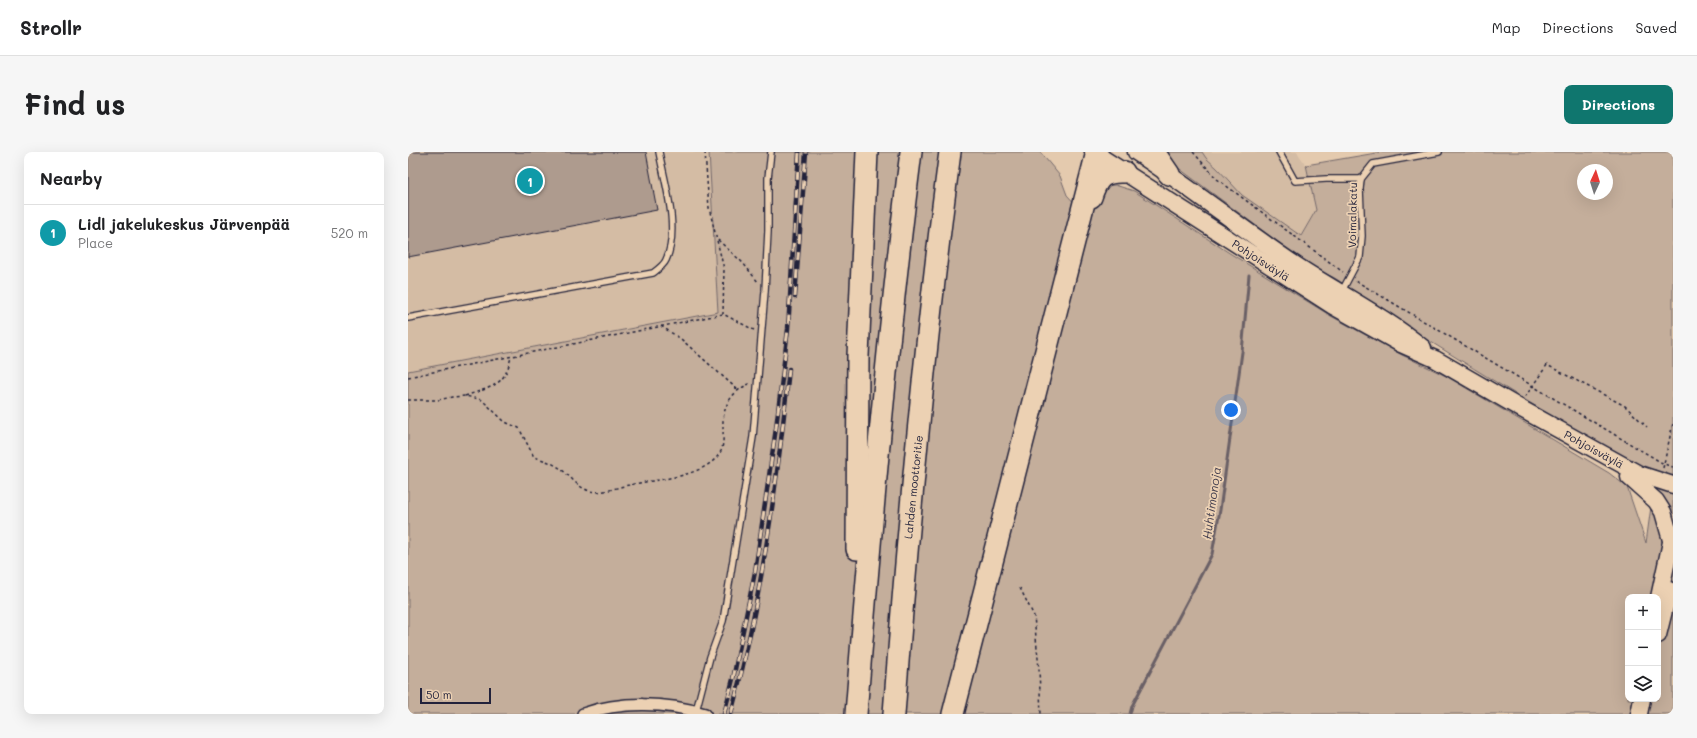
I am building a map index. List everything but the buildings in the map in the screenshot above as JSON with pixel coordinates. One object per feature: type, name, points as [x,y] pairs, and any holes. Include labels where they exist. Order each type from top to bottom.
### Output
[{"type":"highway","points":[[858,152],[862,229]]},
{"type":"highway","points":[[856,714],[858,356],[862,229],[867,152]]},
{"type":"highway","points":[[856,714],[874,495],[897,268],[911,152]]},
{"type":"highway","name":"Lahden moottoritie","points":[[894,714],[911,498],[936,260],[950,152]]},
{"type":"highway","points":[[1154,152],[1169,174]]},
{"type":"highway","points":[[953,714],[1095,153]]},
{"type":"highway","points":[[1081,213],[1090,200],[1095,184],[1105,174],[1124,172]]},
{"type":"main road","name":"Pohjoisväylä","points":[[1136,152],[1291,262],[1337,300]]},
{"type":"main road","name":"Pohjoisväylä","points":[[1095,153],[1337,300],[1405,333],[1435,359],[1518,407],[1639,474],[1673,485]]},
{"type":"main road","name":"Pohjoisväylä","points":[[1518,407],[1629,477],[1658,490],[1673,493]]},
{"type":"main road","name":"Pohjoisväylä","points":[[1629,477],[1656,501],[1663,512],[1672,537]]},
{"type":"main road","points":[[1660,594],[1672,537]]},
{"type":"main road","points":[[1659,630],[1673,574]]},
{"type":"main road","points":[[1631,714],[1634,702]]},
{"type":"main road","points":[[1639,714],[1641,702]]},
{"type":"street","points":[[583,714],[592,710],[647,704],[700,713]]},
{"type":"lane","points":[[408,318],[653,274],[666,262],[672,241],[670,207],[659,152]]},
{"type":"lane","points":[[700,713],[710,657],[723,621],[753,437],[766,291],[768,178],[771,152]]},
{"type":"lane","points":[[1279,152],[1295,181],[1361,179]]},
{"type":"lane","name":"Voimalakatu","points":[[1337,300],[1351,277],[1360,257],[1362,236],[1361,179],[1373,164],[1439,152]]},
{"type":"path","points":[[705,152],[708,208],[718,240],[724,269],[723,314]]},
{"type":"path","points":[[1194,152],[1217,179],[1351,277],[1664,464],[1673,467]]},
{"type":"path","points":[[718,240],[743,263],[766,291]]},
{"type":"path","points":[[408,377],[723,314],[762,334]]},
{"type":"path","points":[[662,326],[681,340],[738,390]]},
{"type":"path","points":[[463,396],[488,389],[501,380],[509,368],[511,356]]},
{"type":"path","points":[[1533,386],[1547,366],[1625,406],[1647,427]]},
{"type":"path","points":[[408,400],[438,400],[452,396],[463,396],[482,400],[505,422],[519,428],[534,457],[551,463],[563,470],[574,482],[589,491],[603,492],[627,485],[662,480],[681,475],[712,463],[721,451],[726,406],[733,393],[758,380]]},
{"type":"path","points":[[1664,464],[1673,423]]},
{"type":"path","points":[[1020,588],[1034,616],[1039,669],[1041,714]]},
{"type":"shaded area","points":[[408,152],[709,152],[718,312],[408,371]]},
{"type":"shaded area","points":[[709,152],[1040,152],[1060,176],[1067,195],[1090,220],[1099,191],[1105,186],[1115,185],[1134,191],[1231,254],[1331,316],[1402,355],[1446,376],[1609,473],[1627,487],[1646,543],[1656,470],[1636,465],[1602,446],[1376,308],[1333,277],[1317,271],[1157,152],[1202,152],[1242,195],[1301,236],[1316,210],[1306,165],[1382,152],[1673,152],[1673,714],[408,714],[408,371],[718,312]]},
{"type":"shaded area","points":[[1202,152],[1297,152],[1306,165],[1316,210],[1301,236],[1242,195]]},
{"type":"waterway","name":"Huhtimonoja","points":[[1130,714],[1132,706],[1212,554],[1220,510],[1242,352],[1249,275]]},
{"type":"railway","points":[[724,714],[733,679],[755,572],[776,428],[788,329],[799,152]]},
{"type":"railway","points":[[795,297],[806,152]]},
{"type":"railway","points":[[731,714],[751,629],[767,543],[789,369]]},
{"type":"place","name":"Lidl jakelukeskus Järvenpää","points":[[530,181]]}]
